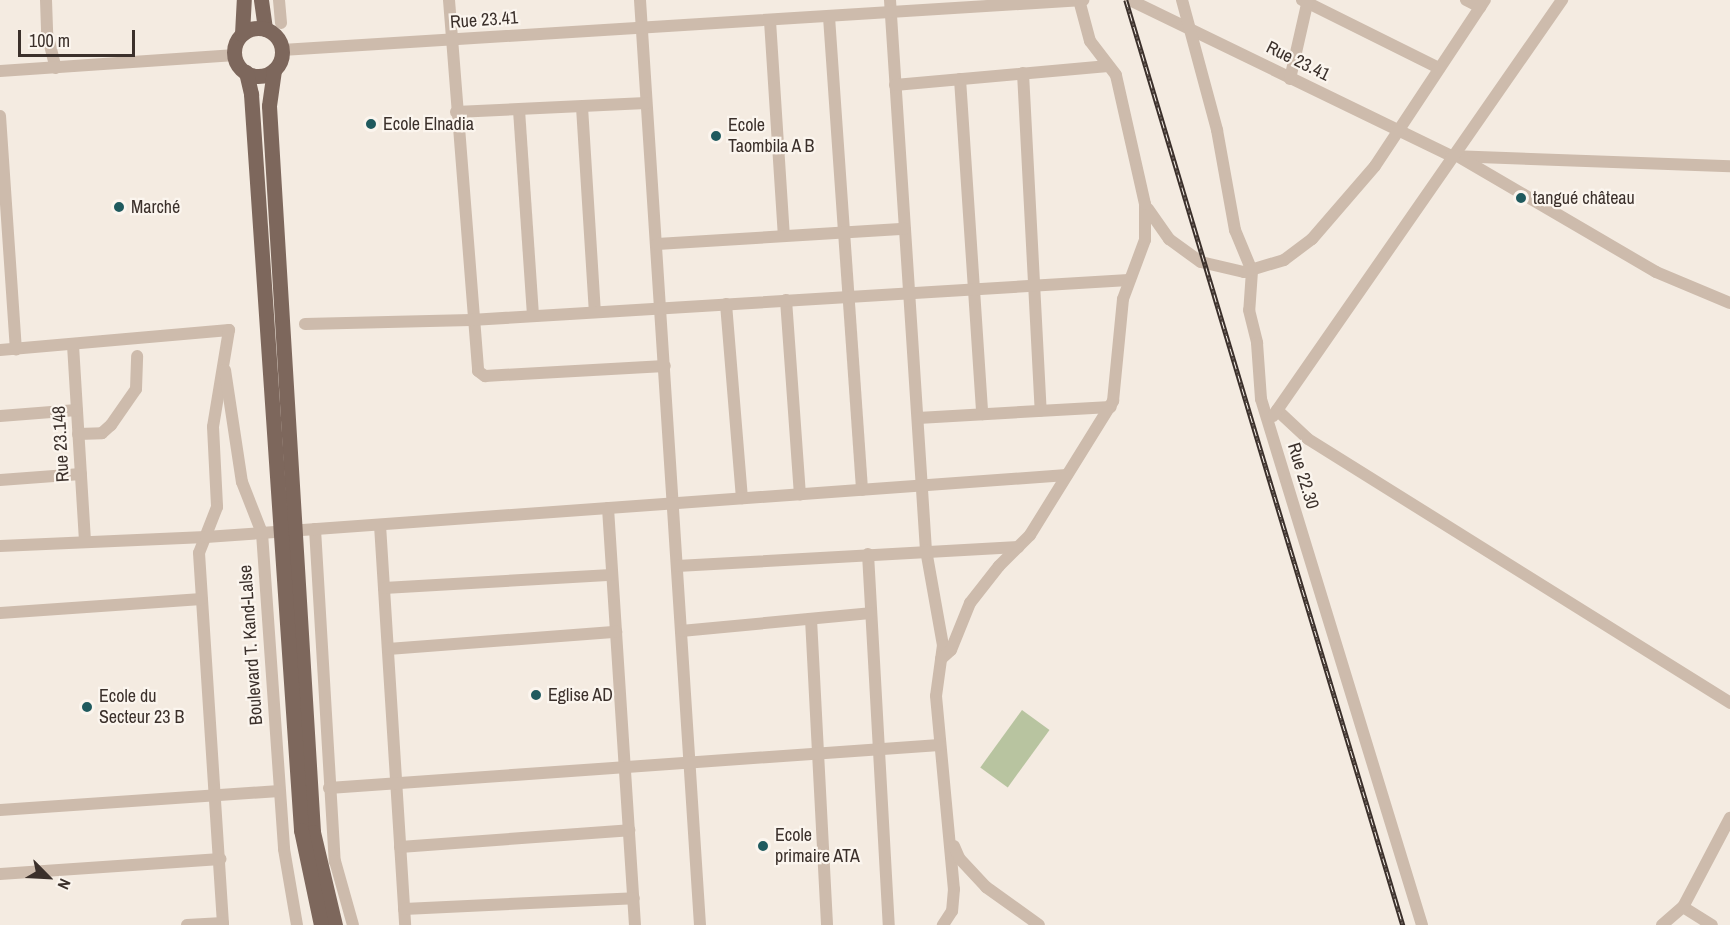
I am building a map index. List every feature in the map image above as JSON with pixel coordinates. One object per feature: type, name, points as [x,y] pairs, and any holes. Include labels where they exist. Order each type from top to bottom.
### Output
[{"type":"main road","points":[[244,0],[242,34],[235,55],[246,72],[251,94],[313,832],[335,925]]},
{"type":"main road","points":[[261,0],[265,29],[277,38],[282,50],[274,70],[269,106],[287,531],[301,830],[321,925]]},
{"type":"main road","points":[[242,34],[265,29]]},
{"type":"main road","points":[[246,72],[260,76],[274,70]]},
{"type":"street","points":[[46,0],[47,33],[56,68]]},
{"type":"street","points":[[279,0],[281,23]]},
{"type":"street","points":[[449,0],[471,320],[478,371],[482,376],[665,366]]},
{"type":"street","points":[[640,0],[700,925]]},
{"type":"street","points":[[890,0],[926,550],[943,645],[936,674],[939,745],[951,840],[953,904],[943,925]]},
{"type":"street","points":[[941,659],[951,650],[970,603],[1030,535],[1111,407],[1118,337],[1129,280],[1139,264],[1145,240],[1145,204],[1118,82],[1090,41],[1081,0]]},
{"type":"street","name":"Rue 23.41","points":[[282,50],[452,42],[1081,0]]},
{"type":"street","name":"Rue 23.41","points":[[1130,0],[1397,131],[1456,157],[1656,273],[1730,303]]},
{"type":"street","name":"Rue 22.30","points":[[1182,0],[1217,130],[1235,230],[1252,271],[1249,310],[1268,422],[1422,925]]},
{"type":"street","points":[[1145,204],[1159,228],[1191,257],[1234,271],[1252,271],[1284,260],[1312,239],[1375,166],[1482,4],[1466,0]]},
{"type":"street","points":[[1268,422],[1456,157],[1562,0]]},
{"type":"street","points":[[1290,79],[1306,1],[1438,68]]},
{"type":"street","points":[[829,17],[862,490]]},
{"type":"street","points":[[770,21],[784,236]]},
{"type":"street","points":[[0,71],[235,55]]},
{"type":"street","points":[[896,85],[1108,66]]},
{"type":"street","points":[[1023,74],[1041,411]]},
{"type":"street","points":[[960,79],[982,414]]},
{"type":"street","points":[[456,112],[646,103]]},
{"type":"street","points":[[582,107],[595,312]]},
{"type":"street","points":[[519,110],[533,316]]},
{"type":"street","points":[[0,116],[16,349]]},
{"type":"street","points":[[1456,157],[1730,166]]},
{"type":"street","points":[[657,244],[905,229]]},
{"type":"street","points":[[305,324],[471,320],[1033,284],[1129,280]]},
{"type":"street","points":[[786,300],[800,494]]},
{"type":"street","points":[[726,304],[742,498]]},
{"type":"street","points":[[0,350],[229,330],[213,427],[218,507],[199,553],[217,795],[223,924],[187,925]]},
{"type":"street","name":"Rue 23.148","points":[[73,345],[85,540]]},
{"type":"street","points":[[78,434],[102,433],[111,425],[136,389],[137,356]]},
{"type":"street","name":"Boulevard T. Kand-Lalse","points":[[224,366],[242,482],[262,533],[286,870],[297,925]]},
{"type":"street","points":[[918,418],[1111,407]]},
{"type":"street","points":[[0,416],[77,410]]},
{"type":"street","points":[[1277,410],[1308,439],[1730,703]]},
{"type":"street","points":[[0,480],[81,474]]},
{"type":"street","points":[[0,546],[315,530],[1067,475]]},
{"type":"street","points":[[608,508],[635,925]]},
{"type":"street","points":[[380,525],[405,925]]},
{"type":"street","points":[[315,530],[329,788],[340,887],[353,925]]},
{"type":"street","points":[[677,566],[926,550],[1018,547]]},
{"type":"street","points":[[868,554],[877,749],[889,925]]},
{"type":"street","points":[[384,588],[612,575]]},
{"type":"street","points":[[0,613],[202,599]]},
{"type":"street","points":[[681,631],[870,613]]},
{"type":"street","points":[[811,619],[827,925]]},
{"type":"street","points":[[388,649],[616,633]]},
{"type":"street","points":[[329,788],[939,745]]},
{"type":"street","points":[[0,810],[279,791]]},
{"type":"street","points":[[1662,925],[1683,907],[1730,818]]},
{"type":"street","points":[[400,847],[629,830]]},
{"type":"street","points":[[951,840],[959,858],[974,875],[1011,908],[1039,925]]},
{"type":"street","points":[[0,874],[220,859]]},
{"type":"street","points":[[404,909],[634,898]]},
{"type":"street","points":[[1683,907],[1712,925]]},
{"type":"green space","points":[[1022,710],[1050,730],[1008,787],[980,767]]},
{"type":"railway","points":[[1126,0],[1403,925]]},
{"type":"place","name":"Ecole Elnadia","points":[[371,124]]},
{"type":"place","name":"Ecole Taombila A B","points":[[716,136]]},
{"type":"place","name":"tangué château","points":[[1521,198]]},
{"type":"place","name":"Marché","points":[[119,207]]},
{"type":"place","name":"Eglise AD","points":[[536,695]]},
{"type":"place","name":"Ecole du Secteur 23 B","points":[[87,707]]},
{"type":"place","name":"Ecole primaire ATA","points":[[763,846]]}]
